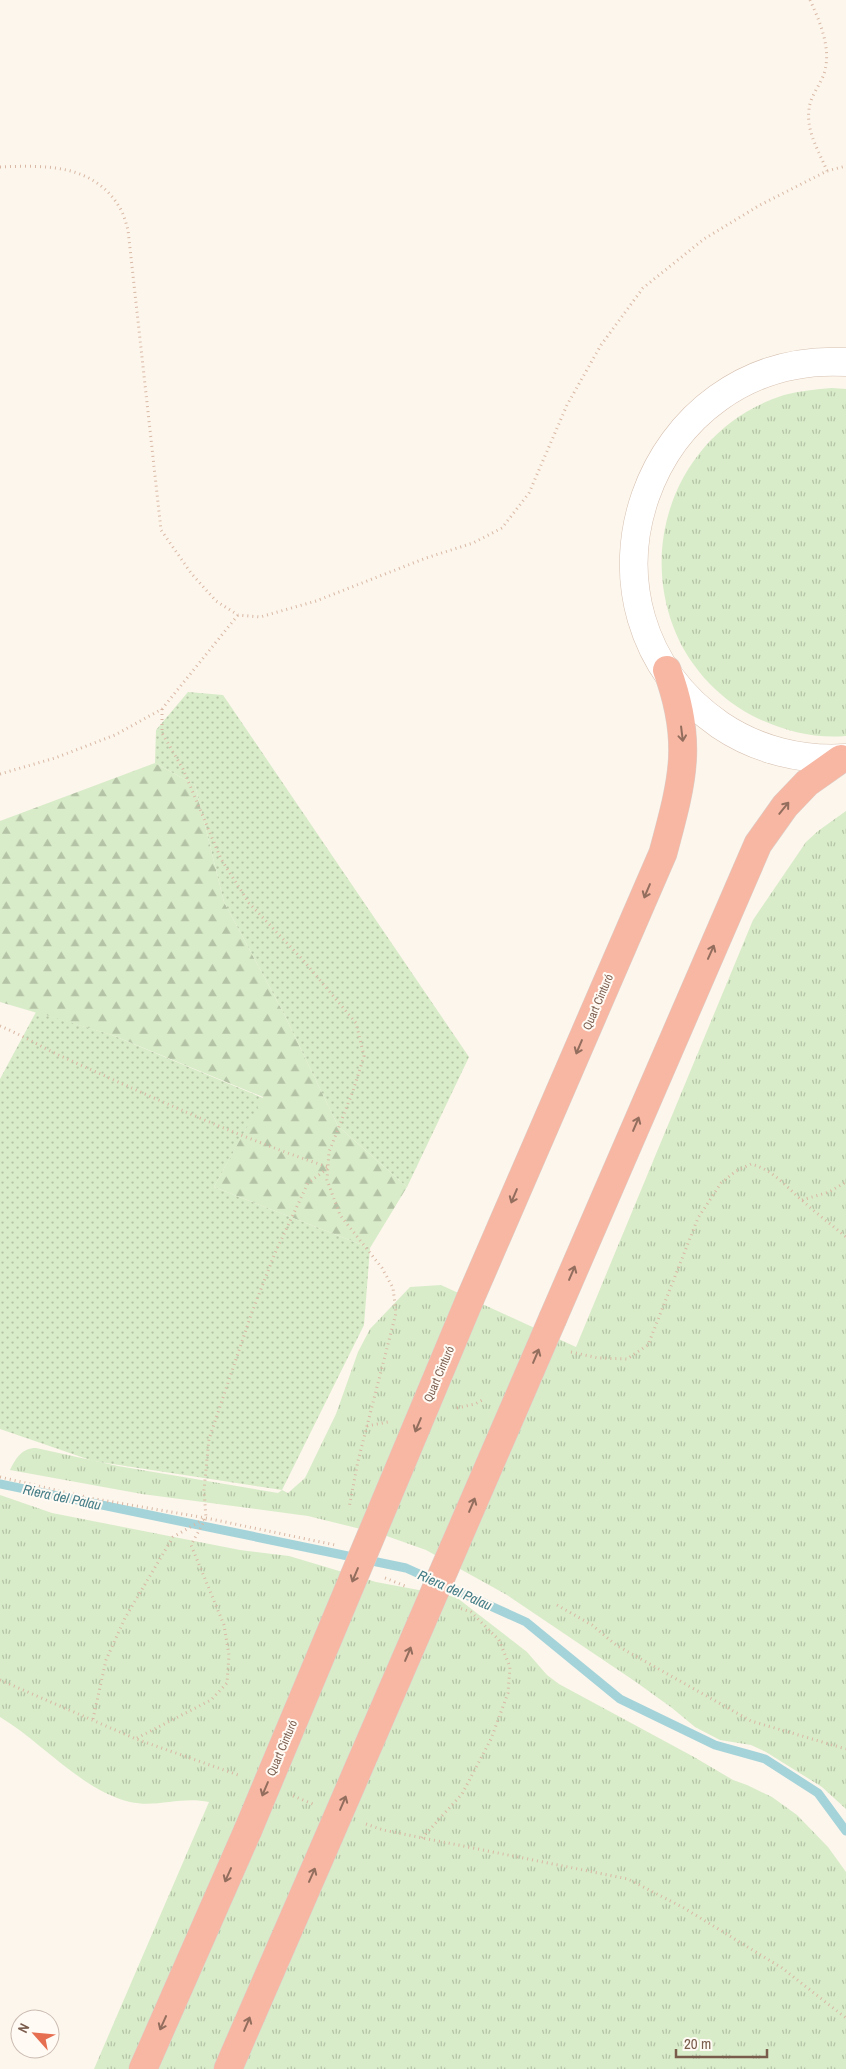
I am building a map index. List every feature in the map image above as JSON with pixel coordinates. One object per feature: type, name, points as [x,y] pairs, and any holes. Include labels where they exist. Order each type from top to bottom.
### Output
[{"type":"highway","name":"Quart Cinturó","points":[[143,2069],[248,1830],[470,1299],[663,853],[682,779],[684,751],[680,716],[666,670]]},
{"type":"highway","points":[[228,2069],[758,844],[785,806],[807,783],[844,758]]},
{"type":"main road","points":[[844,758],[816,758],[790,755],[758,745],[727,730],[700,709],[666,670],[649,638],[642,620],[636,592],[634,564],[636,527],[646,491],[663,457],[685,427],[698,414],[744,382],[762,374],[798,364],[846,362]]},
{"type":"path","points":[[810,0],[819,19],[827,50],[824,73],[808,108],[810,129],[811,138],[827,171]]},
{"type":"path","points":[[0,167],[58,167],[82,175],[98,183],[121,210],[128,230],[160,530],[190,574],[216,601],[238,615],[260,617],[316,601],[426,558],[473,543],[502,528],[529,494],[567,405],[601,345],[643,288],[704,239],[760,205],[827,171],[846,166]]},
{"type":"path","points":[[0,774],[55,758],[115,734],[162,709],[238,615]]},
{"type":"path","points":[[162,709],[162,733],[183,769],[221,859],[249,903],[303,960],[356,1023],[364,1056],[353,1091],[329,1152],[327,1180],[340,1215],[382,1268],[394,1288],[396,1313],[367,1426],[347,1517]]},
{"type":"path","points":[[0,1026],[54,1053],[213,1124],[273,1149],[328,1167]]},
{"type":"path","points":[[565,1356],[573,1351],[598,1358],[627,1358],[648,1345],[698,1218],[721,1184],[736,1171],[751,1164],[761,1166],[775,1175],[846,1237]]},
{"type":"path","points":[[136,1739],[211,1700],[227,1683],[229,1655],[224,1625],[191,1546],[206,1518],[204,1490],[209,1440],[229,1376],[275,1253],[308,1183],[328,1167]]},
{"type":"path","points":[[802,1200],[829,1192],[846,1182]]},
{"type":"path","points":[[448,1410],[475,1404],[492,1395]]},
{"type":"path","points":[[367,1426],[394,1421]]},
{"type":"path","points":[[0,1477],[90,1498],[206,1518],[343,1547]]},
{"type":"path","points":[[93,1719],[106,1660],[125,1618],[173,1537],[206,1518]]},
{"type":"path","points":[[380,1577],[408,1587]]},
{"type":"path","points":[[422,1838],[462,1794],[490,1739],[508,1693],[510,1667],[499,1640],[471,1612],[453,1605]]},
{"type":"path","points":[[557,1605],[592,1625],[616,1646],[751,1721],[846,1749]]},
{"type":"path","points":[[0,1680],[136,1739],[245,1778]]},
{"type":"path","points":[[291,1795],[318,1806]]},
{"type":"path","points":[[365,1823],[383,1830],[628,1879],[684,1908],[782,1968],[846,2018]]},
{"type":"green space","points":[[832,388],[846,389],[846,736],[834,737],[809,735],[773,725],[738,707],[704,678],[686,653],[673,626],[664,590],[662,555],[667,520],[679,487],[697,457],[720,431],[750,410],[784,395]]},
{"type":"green space","points":[[188,692],[223,695],[469,1057],[407,1187],[338,1126],[283,1012],[224,902],[195,785],[155,763],[156,730]]},
{"type":"green space","points":[[155,763],[195,785],[224,902],[283,1012],[338,1126],[407,1187],[370,1248],[214,1187],[263,1097],[112,1035],[0,1002],[0,821]]},
{"type":"green space","points":[[846,811],[846,1809],[822,1787],[766,1752],[751,1745],[720,1740],[695,1727],[636,1682],[507,1595],[426,1550],[381,1534],[308,1516],[142,1494],[10,1470],[23,1452],[36,1448],[118,1466],[278,1493],[282,1490],[288,1493],[305,1478],[336,1414],[358,1352],[370,1329],[410,1287],[441,1285],[576,1347],[753,920],[806,842]]},
{"type":"green space","points":[[36,1012],[112,1035],[263,1098],[214,1187],[370,1248],[364,1325],[282,1490],[93,1461],[0,1429],[0,1079]]},
{"type":"green space","points":[[0,1495],[52,1513],[240,1550],[289,1556],[376,1582],[456,1597],[527,1652],[547,1675],[559,1684],[733,1780],[772,1797],[797,1815],[828,1847],[846,1872],[846,2069],[94,2069],[209,1802],[189,1800],[150,1804],[130,1802],[112,1796],[78,1776],[16,1727],[0,1717]]},
{"type":"waterway","name":"Riera del Palau","points":[[0,1484],[406,1568],[526,1622],[620,1699],[715,1745],[765,1759],[818,1793],[846,1831]]}]
